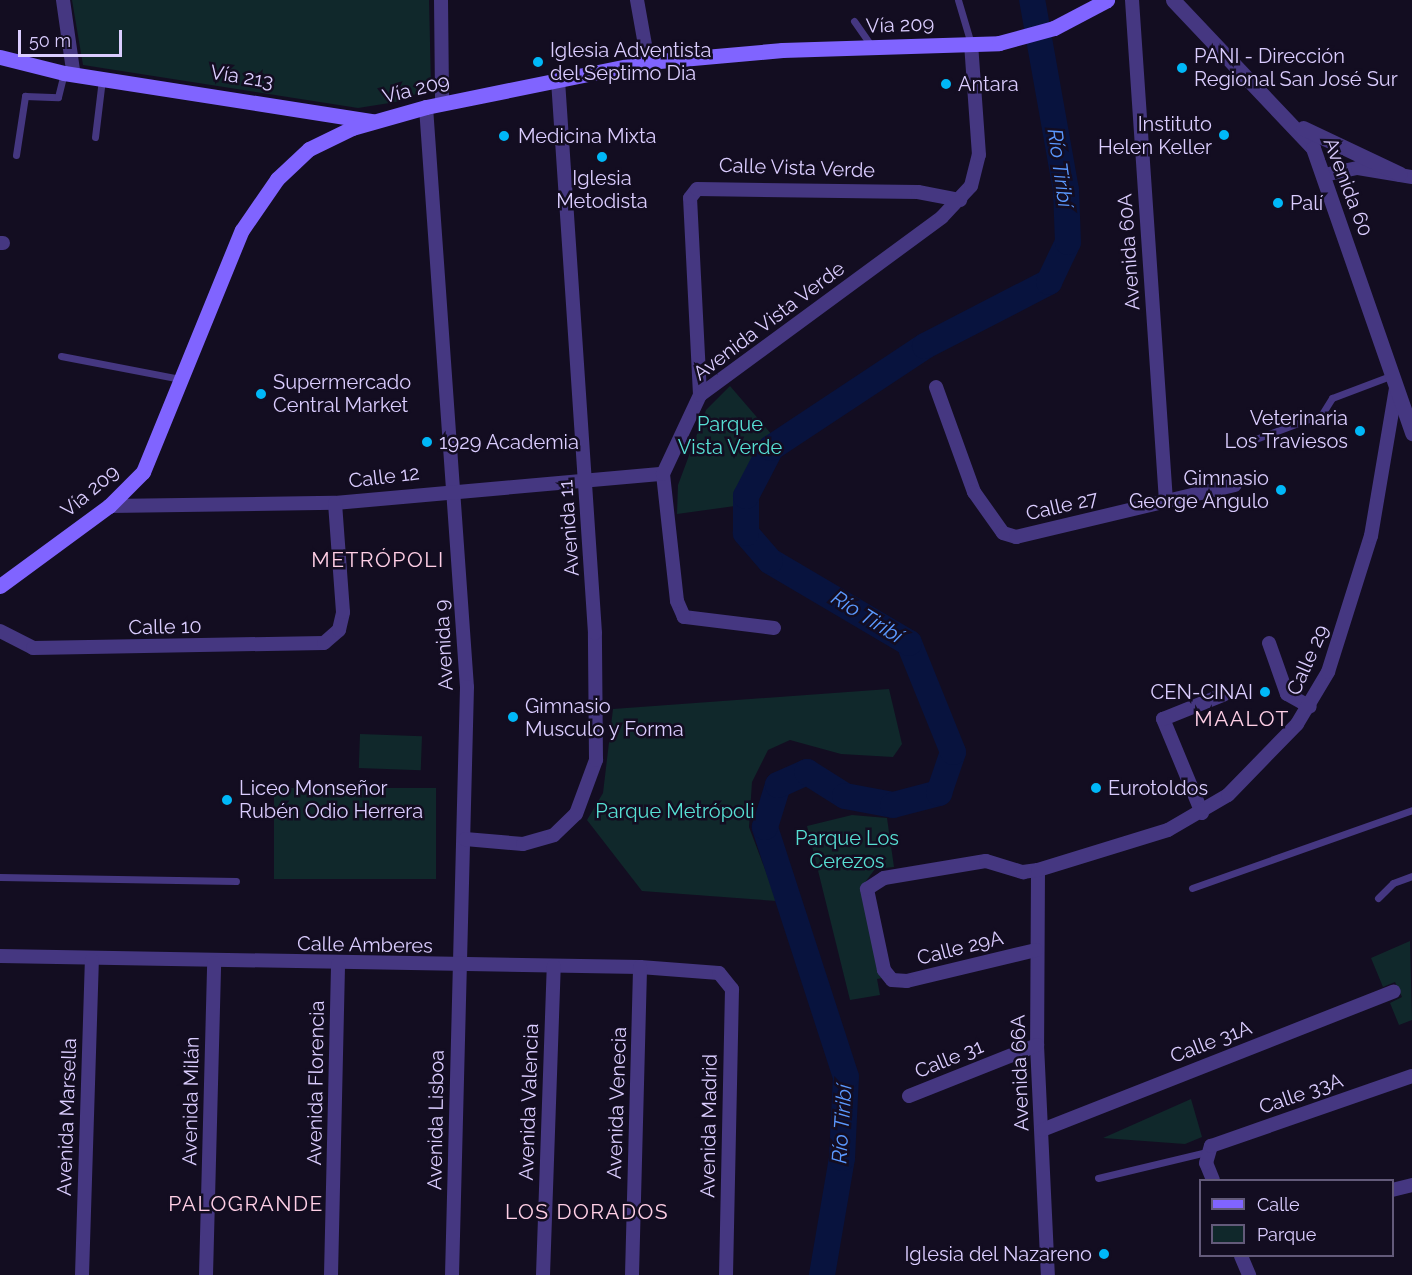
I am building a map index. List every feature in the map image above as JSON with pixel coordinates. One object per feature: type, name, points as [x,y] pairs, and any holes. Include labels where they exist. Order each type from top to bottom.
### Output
[{"type":"main road","name":"Vía 209","points":[[0,586],[109,506],[143,472],[183,380],[242,230],[263,196],[309,149],[373,121],[426,107],[648,62],[872,47],[999,44],[1080,16],[1107,0]]},
{"type":"main road","name":"Vía 213","points":[[0,57],[69,72],[373,121]]},
{"type":"street","points":[[63,0],[69,72]]},
{"type":"street","points":[[441,0],[442,103]]},
{"type":"street","points":[[637,0],[648,62]]},
{"type":"street","name":"Avenida 60A","points":[[1132,0],[1166,501]]},
{"type":"street","name":"Avenida 60","points":[[1173,0],[1293,122],[1324,175],[1412,433]]},
{"type":"street","name":"Avenida Vista Verde","points":[[663,474],[700,395],[960,200],[974,179],[979,155],[971,44]]},
{"type":"street","name":"Avenida 11","points":[[465,839],[539,842],[568,824],[585,798],[596,760],[585,478],[558,80]]},
{"type":"street","name":"Avenida 9","points":[[426,107],[452,489],[467,670],[465,839],[459,965]]},
{"type":"street","points":[[1293,122],[1345,152],[1406,175]]},
{"type":"street","points":[[1324,175],[1346,168],[1406,175]]},
{"type":"street","name":"Calle Vista Verde","points":[[700,395],[690,198],[697,189],[918,192],[960,200]]},
{"type":"street","name":"Calle 29","points":[[892,980],[884,970],[867,889],[884,878],[986,861],[1023,872],[1038,870],[1149,837],[1202,813],[1280,744],[1310,707],[1337,650],[1371,536],[1395,380]]},
{"type":"street","name":"Calle 27","points":[[936,387],[974,492],[1004,533],[1016,537],[1235,485]]},
{"type":"street","points":[[663,474],[677,601],[684,617],[774,628]]},
{"type":"street","name":"Calle 12","points":[[109,506],[335,503],[452,489],[663,474]]},
{"type":"street","name":"Calle 10","points":[[0,631],[33,648],[311,644],[334,637],[343,612],[335,503]]},
{"type":"street","points":[[1269,644],[1287,694],[1310,707]]},
{"type":"street","points":[[1202,813],[1163,719],[1223,695]]},
{"type":"street","name":"Avenida 66A","points":[[1038,870],[1037,1045],[1042,1130],[1044,1274]]},
{"type":"street","name":"Calle 29A","points":[[892,980],[907,981],[1036,950]]},
{"type":"street","name":"Calle Amberes","points":[[0,956],[214,963],[640,967],[719,973],[727,980]]},
{"type":"street","name":"Avenida Marsella","points":[[82,1275],[92,960]]},
{"type":"street","name":"Avenida Milán","points":[[206,1275],[214,963]]},
{"type":"street","name":"Avenida Florencia","points":[[331,1275],[338,964]]},
{"type":"street","name":"Avenida Lisboa","points":[[452,1275],[459,965]]},
{"type":"street","name":"Avenida Valencia","points":[[543,1275],[554,966]]},
{"type":"street","name":"Avenida Venecia","points":[[632,1275],[640,967]]},
{"type":"street","name":"Avenida Madrid","points":[[726,1275],[732,989],[727,980]]},
{"type":"street","name":"Calle 31A","points":[[1042,1130],[1394,991]]},
{"type":"street","name":"Calle 31","points":[[909,1096],[1037,1045]]},
{"type":"street","name":"Calle 33A","points":[[1206,1152],[1412,1076]]},
{"type":"street","points":[[1206,1152],[1213,1179]]},
{"type":"street","points":[[1394,1190],[1412,1185]]},
{"type":"street","points":[[1241,1257],[1249,1275]]},
{"type":"lane","points":[[958,0],[971,44]]},
{"type":"lane","points":[[854,21],[872,47]]},
{"type":"lane","points":[[16,155],[25,96],[58,97],[69,72]]},
{"type":"lane","points":[[95,137],[103,76]]},
{"type":"lane","points":[[61,356],[183,380]]},
{"type":"lane","points":[[1253,440],[1322,414],[1332,398],[1395,380]]},
{"type":"lane","points":[[1192,888],[1412,810]]},
{"type":"lane","points":[[1378,898],[1393,883],[1412,876]]},
{"type":"lane","points":[[0,877],[236,881]]},
{"type":"lane","points":[[1098,1178],[1206,1152]]},
{"type":"green space","points":[[72,0],[429,0],[431,86],[402,101],[358,108],[83,65]]},
{"type":"green space","name":"Parque Vista Verde","points":[[730,386],[773,436],[735,495],[735,506],[677,514],[678,485],[706,410]]},
{"type":"green space","name":"Parque Metrópoli","points":[[889,689],[902,744],[893,757],[841,754],[790,740],[768,750],[752,782],[749,827],[777,901],[642,891],[587,820],[603,793],[613,709]]},
{"type":"green space","points":[[360,734],[422,736],[421,770],[359,768]]},
{"type":"green space","points":[[274,788],[436,788],[436,879],[274,879]]},
{"type":"green space","name":"Parque Los Cerezos","points":[[852,815],[887,818],[894,867],[875,869],[866,881],[883,978],[877,979],[880,995],[850,1000],[807,826]]},
{"type":"green space","points":[[1410,941],[1412,1020],[1399,1025],[1390,1003],[1402,997],[1395,982],[1383,987],[1371,958]]},
{"type":"green space","points":[[1191,1099],[1202,1137],[1185,1144],[1103,1138]]},
{"type":"waterway","name":"Río Tiribí","points":[[822,1275],[842,1158],[846,1077],[765,827],[778,785],[807,772],[845,796],[893,805],[939,793],[953,752],[909,643],[770,561],[746,533],[746,496],[771,448],[925,346],[1049,282],[1068,242],[1066,190],[1032,0]]},
{"type":"place","name":"Iglesia Adventista del Septimo Dia","points":[[538,62]]},
{"type":"place","name":"PANI - Dirección Regional San José Sur","points":[[1182,68]]},
{"type":"place","name":"Antara","points":[[946,84]]},
{"type":"place","name":"Instituto Helen Keller","points":[[1224,135]]},
{"type":"place","name":"Medicina Mixta","points":[[504,136]]},
{"type":"place","name":"Iglesia Metodista","points":[[602,157]]},
{"type":"place","name":"Palí","points":[[1278,203]]},
{"type":"place","name":"Supermercado Central Market","points":[[261,394]]},
{"type":"place","name":"Veterinaria Los Traviesos","points":[[1360,431]]},
{"type":"place","name":"1929 Academia","points":[[427,442]]},
{"type":"place","name":"Gimnasio George Angulo","points":[[1281,490]]},
{"type":"place","name":"CEN-CINAI","points":[[1265,692]]},
{"type":"place","name":"Gimnasio Musculo y Forma","points":[[513,717]]},
{"type":"place","name":"Eurotoldos","points":[[1096,788]]},
{"type":"place","name":"Liceo Monseñor Rubén Odio Herrera","points":[[227,800]]},
{"type":"place","name":"Iglesia del Nazareno","points":[[1104,1254]]},
{"type":"district","name":"METRÓPOLI","points":[[378,560]]},
{"type":"district","name":"MAALOT","points":[[1242,719]]},
{"type":"district","name":"PALOGRANDE","points":[[246,1204]]},
{"type":"district","name":"LOS DORADOS","points":[[587,1212]]}]
